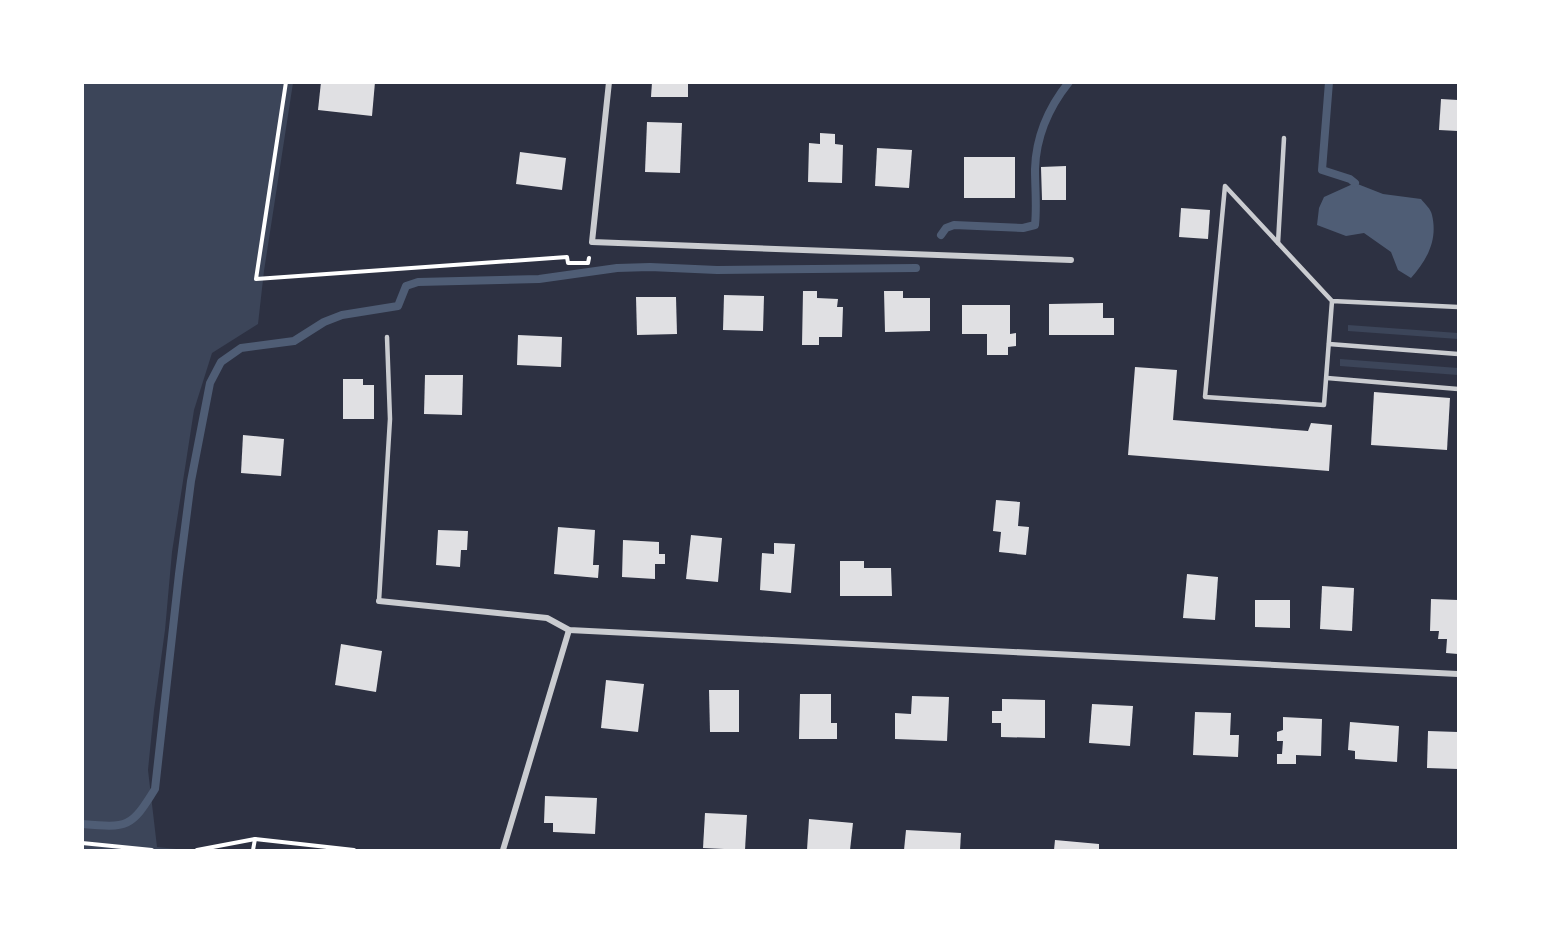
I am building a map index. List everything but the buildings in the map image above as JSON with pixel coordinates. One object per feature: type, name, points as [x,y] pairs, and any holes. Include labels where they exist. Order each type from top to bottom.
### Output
[{"type":"street","points":[[609,82],[592,242],[1071,260]]},
{"type":"street","points":[[379,601],[547,618],[569,630],[1458,674]]},
{"type":"street","points":[[503,850],[569,630]]},
{"type":"lane","points":[[1278,243],[1284,138]]},
{"type":"lane","points":[[1332,301],[1324,405],[1205,397],[1225,186],[1332,301],[1458,307]]},
{"type":"lane","points":[[379,601],[390,418],[387,337]]},
{"type":"lane","points":[[1329,344],[1458,354]]},
{"type":"lane","points":[[1327,378],[1458,388]]},
{"type":"path","points":[[286,82],[256,279],[567,257],[568,263],[588,263],[592,242]]},
{"type":"path","points":[[197,850],[255,839],[354,850]]},
{"type":"path","points":[[253,850],[255,839]]},
{"type":"path","points":[[82,843],[152,850]]},
{"type":"shaded area","points":[[82,83],[293,83],[258,324],[212,353],[194,410],[172,552],[148,770],[157,847],[186,850],[83,850]]},
{"type":"shaded area","points":[[1355,183],[1383,194],[1421,199],[1430,211],[1434,233],[1430,249],[1411,278],[1398,270],[1391,252],[1364,233],[1346,236],[1317,225],[1319,208],[1324,197]]},
{"type":"shaded area","points":[[1348,325],[1458,333],[1458,339],[1348,331]]},
{"type":"shaded area","points":[[1340,359],[1458,368],[1458,375],[1340,366]]},
{"type":"waterway","points":[[941,235],[946,228],[954,225],[1023,228],[1035,225],[1035,169],[1038,145],[1055,101],[1069,82]]},
{"type":"waterway","points":[[1329,82],[1322,170],[1350,179],[1355,183]]},
{"type":"waterway","points":[[82,824],[109,826],[127,823],[140,811],[155,789],[191,481],[210,383],[221,362],[241,348],[294,341],[324,322],[342,315],[398,306],[406,286],[418,282],[539,279],[617,268],[650,267],[717,270],[916,268]]}]
